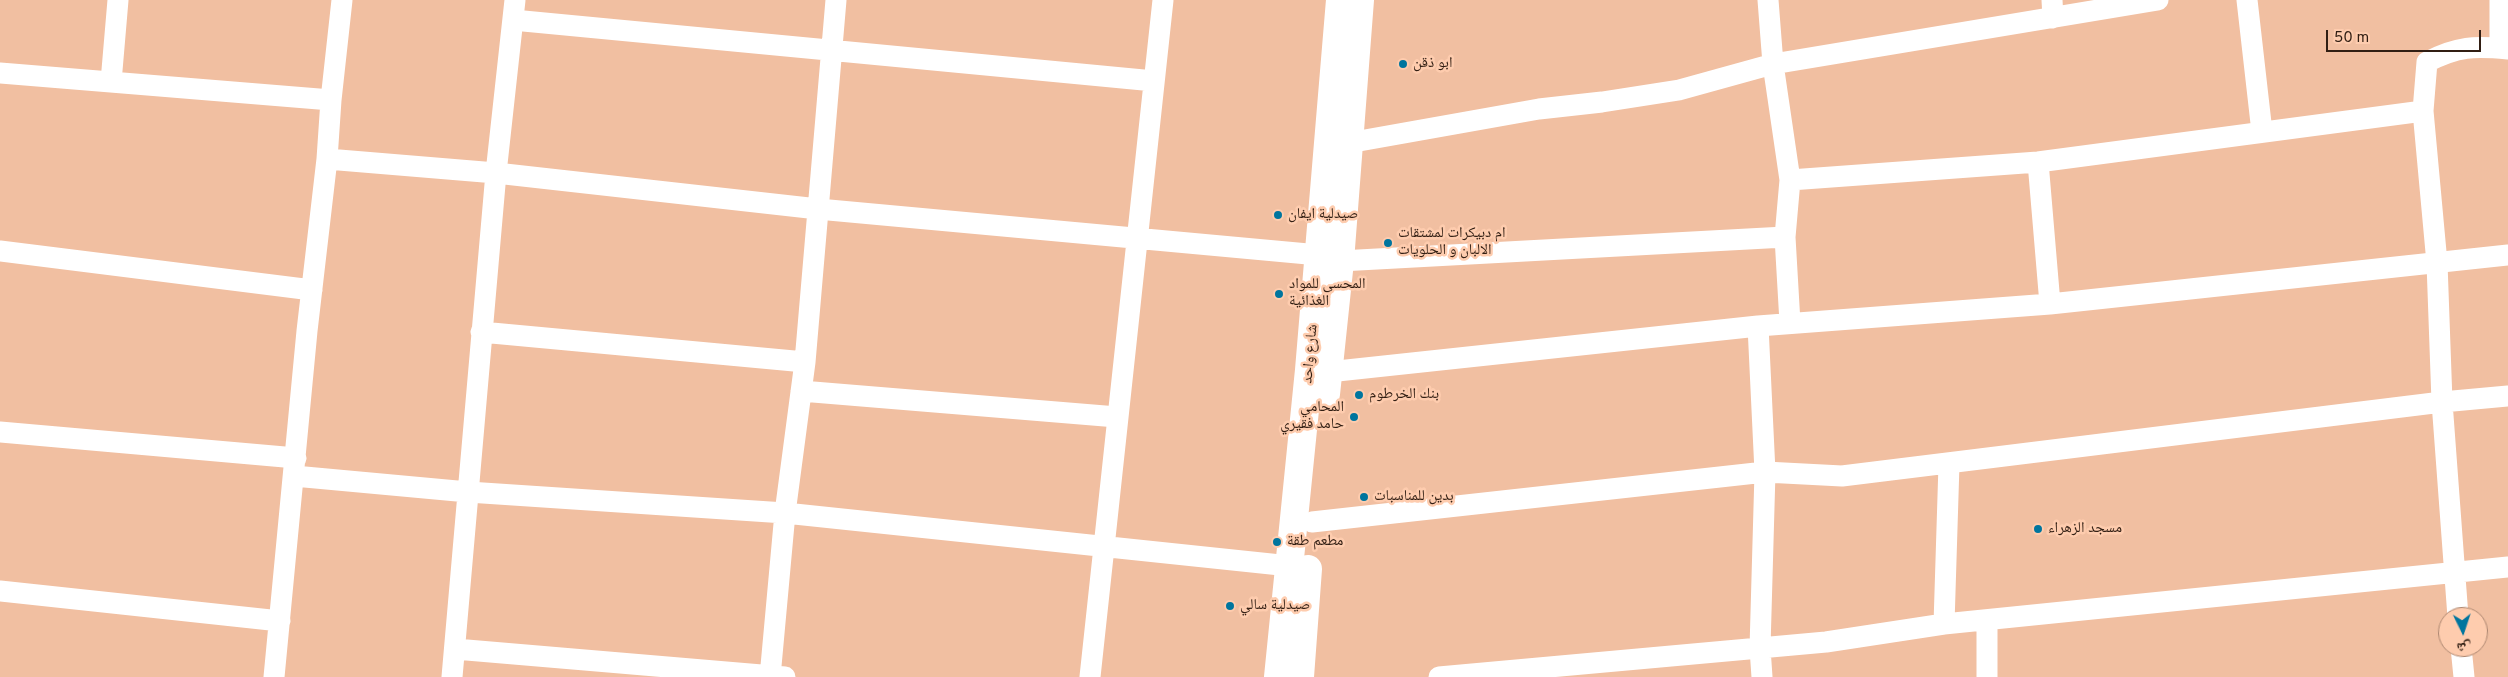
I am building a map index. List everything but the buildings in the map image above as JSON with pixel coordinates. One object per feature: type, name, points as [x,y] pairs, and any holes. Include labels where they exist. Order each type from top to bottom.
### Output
[{"type":"street","points":[[111,82],[118,0]]},
{"type":"street","points":[[274,677],[342,0]]},
{"type":"street","points":[[455,649],[775,677],[786,512],[805,362],[830,50],[836,0]]},
{"type":"street","points":[[1090,677],[1106,546],[1163,0]]},
{"type":"street","name":"شارع واحد","points":[[1278,677],[1329,258],[1348,142],[1340,0]]},
{"type":"street","name":"شارع واحد","points":[[1300,677],[1312,522],[1328,372],[1329,258],[1343,79],[1360,0]]},
{"type":"street","points":[[1768,0],[1773,64],[1790,180],[1785,237],[1790,323]]},
{"type":"street","points":[[1348,142],[1539,109],[1602,102],[1679,90],[1773,64],[2052,9],[2158,0]]},
{"type":"street","points":[[2247,0],[2262,132]]},
{"type":"street","points":[[2457,607],[2442,402],[2437,263],[2422,111],[2427,62],[2455,50],[2469,47],[2504,48],[2500,0]]},
{"type":"street","points":[[452,677],[481,332],[514,10],[830,50],[1154,81]]},
{"type":"street","points":[[0,73],[331,100]]},
{"type":"street","points":[[1790,180],[2038,162],[2422,111]]},
{"type":"street","points":[[327,159],[496,173],[818,209],[1329,258],[1785,237]]},
{"type":"street","points":[[2038,162],[2050,304]]},
{"type":"street","points":[[0,251],[312,290]]},
{"type":"street","points":[[1328,372],[1758,326],[2050,304],[2508,255]]},
{"type":"street","points":[[1758,326],[1765,472],[1760,648],[1762,677]]},
{"type":"street","points":[[481,332],[805,362]]},
{"type":"street","points":[[801,390],[1118,417]]},
{"type":"street","points":[[1312,522],[1765,472],[1842,476],[2442,402],[2508,396]]},
{"type":"street","points":[[0,432],[295,467],[468,492],[786,512],[1290,566]]},
{"type":"street","points":[[1944,624],[1950,464]]},
{"type":"street","points":[[1439,677],[1826,642],[1944,624],[2508,567]]},
{"type":"street","points":[[0,591],[280,621]]},
{"type":"street","points":[[1987,620],[1987,677]]},
{"type":"street","points":[[2462,657],[2464,677]]},
{"type":"place","name":"ابو ذقن","points":[[1403,64]]},
{"type":"place","name":"صيدلية ايفان","points":[[1278,215]]},
{"type":"place","name":"ام دبيكرات لمشتقات الالبان و الحلويات","points":[[1388,243]]},
{"type":"place","name":"المحسي للمواد الغذائية","points":[[1279,294]]},
{"type":"place","name":"بنك الخرطوم","points":[[1359,395]]},
{"type":"place","name":"المحامي حامد فقيري","points":[[1354,417]]},
{"type":"place","name":"بدين للمناسبات","points":[[1364,497]]},
{"type":"place","name":"مسجد الزهراء","points":[[2038,529]]},
{"type":"place","name":"مطعم طقة","points":[[1277,542]]},
{"type":"place","name":"صيدلية سالي","points":[[1230,606]]}]
